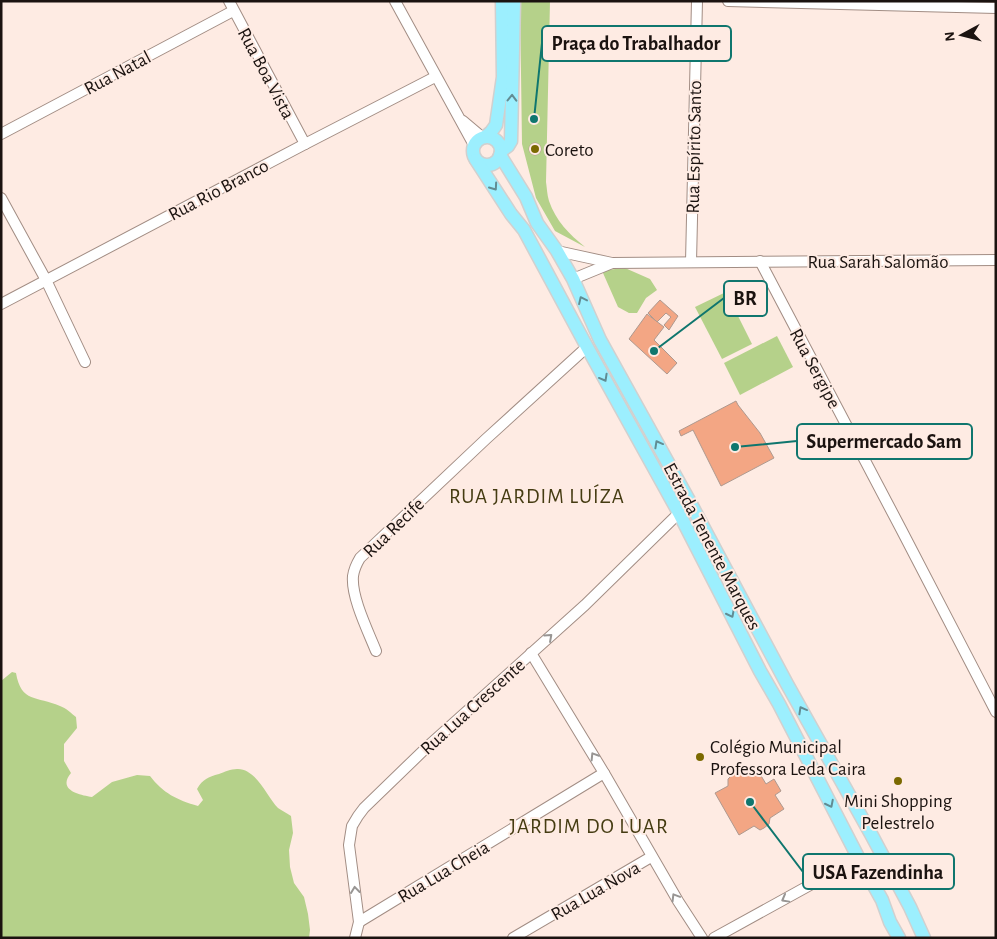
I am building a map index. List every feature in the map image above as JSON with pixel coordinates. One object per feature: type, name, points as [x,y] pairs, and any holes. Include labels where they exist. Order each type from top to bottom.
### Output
[{"type":"main road","points":[[502,1],[502,77],[496,125],[491,132],[480,140],[473,151],[476,160],[488,165],[496,162],[511,141],[514,1]]},
{"type":"main road","points":[[480,140],[489,137],[498,142],[501,153]]},
{"type":"main road","name":"Estrada Tenente Marques","points":[[501,153],[526,197],[538,223],[557,251],[600,340],[910,906],[924,938]]},
{"type":"main road","name":"Estrada Tenente Marques","points":[[476,160],[511,214],[524,230],[679,513],[760,671],[882,900],[898,938]]},
{"type":"main road","points":[[537,253],[545,259],[557,281],[572,279]]},
{"type":"street","points":[[394,1],[456,115],[480,140]]},
{"type":"street","name":"Rua Espírito Santo","points":[[691,262],[697,1]]},
{"type":"street","points":[[728,1],[996,8]]},
{"type":"street","name":"Rua Natal","points":[[1,134],[231,6]]},
{"type":"street","name":"Rua Boa Vista","points":[[231,6],[304,144]]},
{"type":"street","name":"Rua Rio Branco","points":[[1,304],[304,144],[436,77]]},
{"type":"street","points":[[1,198],[46,280],[85,362]]},
{"type":"street","points":[[557,251],[612,262],[760,262]]},
{"type":"street","name":"Rua Sarah Salomão","points":[[760,262],[996,260]]},
{"type":"street","points":[[572,279],[612,262]]},
{"type":"street","name":"Rua Sergipe","points":[[760,262],[996,712]]},
{"type":"street","name":"Rua Recife","points":[[376,651],[357,603],[353,587],[353,575],[360,558],[587,347]]},
{"type":"street","name":"Rua Lua Crescente","points":[[355,938],[359,922],[349,845],[352,826],[364,808],[426,748],[585,605],[679,513]]},
{"type":"street","points":[[531,653],[604,773],[678,902],[702,938]]},
{"type":"street","name":"Rua Lua Cheia","points":[[359,922],[604,773]]},
{"type":"street","name":"Rua Lua Nova","points":[[513,938],[651,856]]},
{"type":"street","points":[[714,938],[858,857]]},
{"type":"green space","points":[[520,1],[550,1],[547,194],[559,221],[585,247],[555,231],[536,198],[522,144]]},
{"type":"green space","points":[[625,268],[650,279],[657,290],[646,298],[637,313],[629,313],[618,307],[603,273],[606,270]]},
{"type":"green space","points":[[726,292],[752,344],[722,359],[695,307]]},
{"type":"green space","points":[[777,336],[793,367],[740,395],[724,363]]},
{"type":"green space","points":[[12,672],[16,673],[18,683],[26,694],[62,707],[76,717],[77,728],[64,744],[64,761],[71,773],[67,779],[67,784],[71,791],[92,797],[112,782],[137,775],[150,776],[171,795],[198,806],[203,800],[197,789],[209,777],[237,769],[250,773],[261,784],[278,808],[291,816],[293,833],[289,850],[290,867],[294,883],[304,897],[310,930],[309,938],[1,938],[1,681]]},
{"type":"building","name":"Coreto","points":[[537,143],[540,144],[540,154],[533,155],[530,154],[529,147],[530,144]]},
{"type":"building","points":[[660,300],[678,316],[669,330],[664,325],[671,317],[666,313],[657,322],[648,313]]},
{"type":"building","points":[[647,314],[664,327],[654,340],[677,363],[667,374],[629,339]]},
{"type":"building","points":[[736,401],[760,433],[774,458],[721,486],[693,430],[681,436],[679,431]]},
{"type":"building","points":[[757,769],[766,784],[774,779],[781,791],[775,795],[784,809],[770,818],[769,824],[764,828],[760,830],[754,826],[739,835],[715,793],[728,786],[728,779],[734,773],[742,772],[746,776]]},
{"type":"place","name":"Praça do Trabalhador","points":[[534,119]]},
{"type":"place","name":"Coreto","points":[[535,149]]},
{"type":"place","name":"BR","points":[[654,351]]},
{"type":"place","name":"Supermercado Sam","points":[[735,447]]},
{"type":"place","name":"Colégio Municipal Professora Leda Caira","points":[[700,757]]},
{"type":"place","name":"Mini Shopping Pelestrelo","points":[[898,781]]},
{"type":"place","name":"USA Fazendinha","points":[[750,802]]},
{"type":"district","name":"RUA JARDIM LUÍZA","points":[[537,496]]},
{"type":"district","name":"JARDIM DO LUAR","points":[[589,826]]}]
